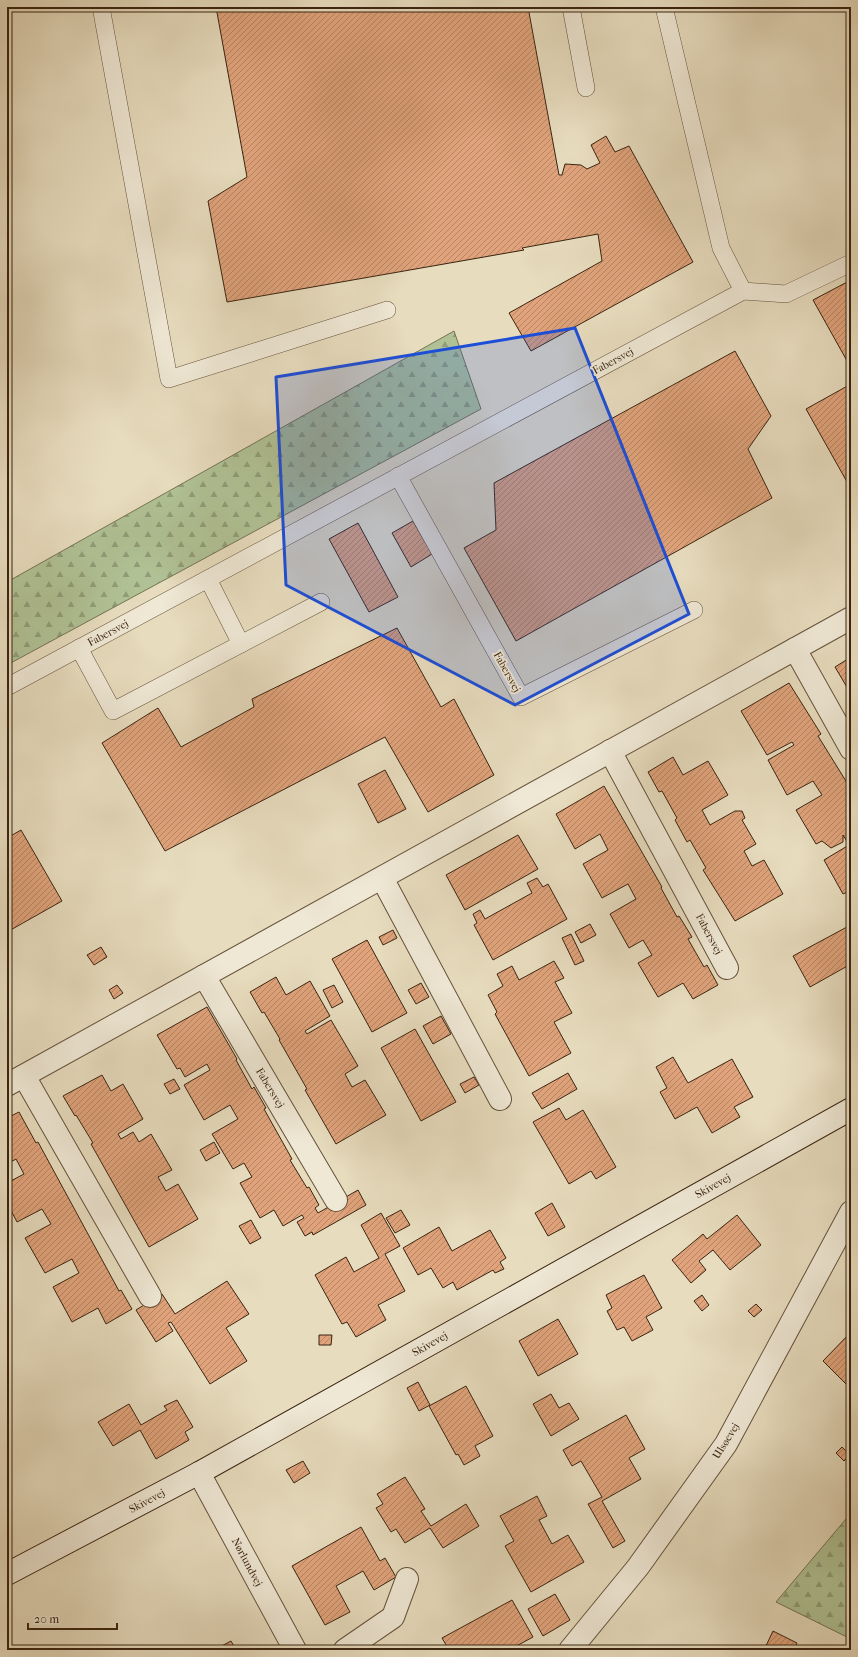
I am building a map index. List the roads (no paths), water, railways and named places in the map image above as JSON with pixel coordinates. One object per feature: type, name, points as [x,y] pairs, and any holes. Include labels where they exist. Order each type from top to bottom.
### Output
[{"type":"street","points":[[150,1296],[15,1080],[851,618]]},
{"type":"street","points":[[795,650],[851,748]]},
{"type":"street","name":"Fabersvej","points":[[610,751],[728,968]]},
{"type":"street","points":[[382,878],[500,1099]]},
{"type":"street","name":"Fabersvej","points":[[204,976],[336,1200]]},
{"type":"street","name":"Skivevej","points":[[7,1574],[199,1473],[851,1109]]},
{"type":"street","name":"Ulsøevej","points":[[570,1650],[638,1567],[726,1444],[851,1212]]},
{"type":"street","name":"Nørlundvej","points":[[199,1473],[295,1650]]},
{"type":"street","points":[[345,1650],[393,1617],[407,1579]]},
{"type":"lane","points":[[101,7],[169,379],[387,310]]},
{"type":"lane","points":[[571,7],[586,88]]},
{"type":"lane","points":[[664,7],[721,248],[743,291],[786,294],[851,263]]},
{"type":"lane","name":"Fabersvej","points":[[7,687],[743,291]]},
{"type":"lane","name":"Fabersvej","points":[[398,476],[521,698],[694,610]]},
{"type":"lane","points":[[208,579],[241,644]]},
{"type":"lane","points":[[79,648],[113,711],[321,602]]}]
